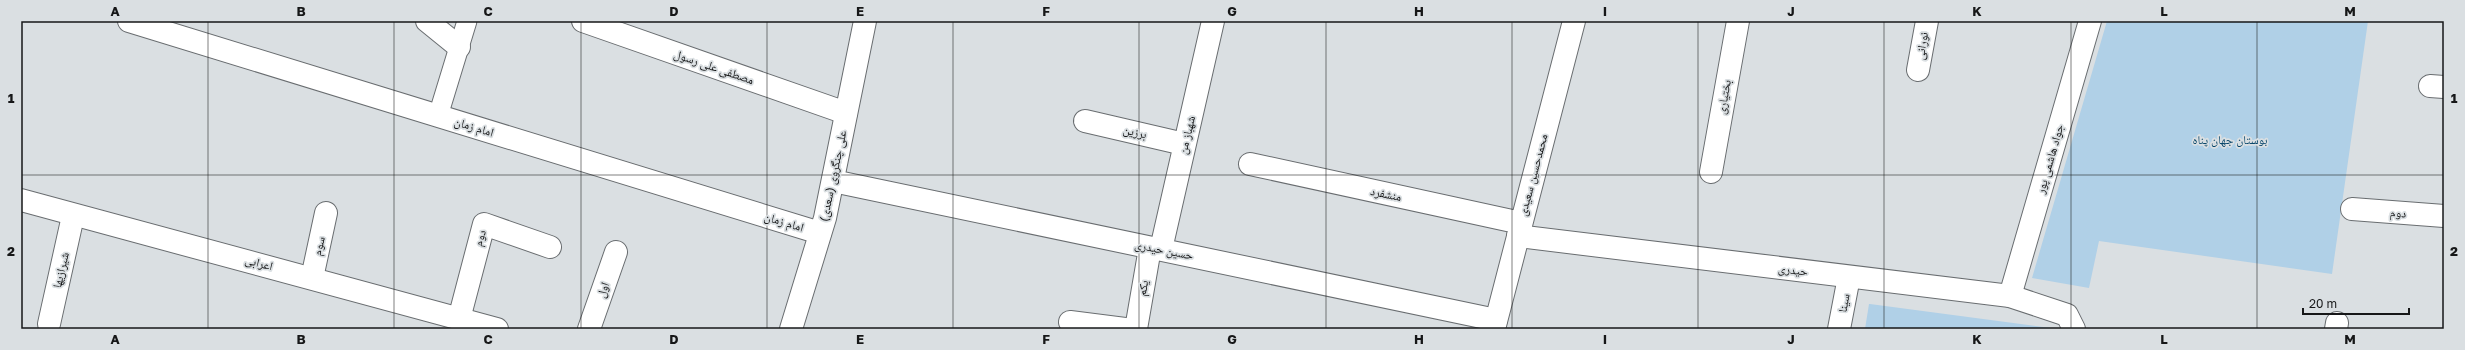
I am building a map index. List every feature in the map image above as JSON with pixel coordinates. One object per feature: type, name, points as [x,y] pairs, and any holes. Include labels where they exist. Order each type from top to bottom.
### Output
[{"type":"street","name":"امام زمان","points":[[129,21],[820,233]]},
{"type":"street","points":[[427,21],[459,47]]},
{"type":"street","name":"مصطفی علی رسول","points":[[583,21],[846,113]]},
{"type":"street","name":"علی چنگروی (سعدی)","points":[[791,329],[820,233],[833,181],[865,21]]},
{"type":"street","name":"شهباز من","points":[[1156,248],[1184,144],[1212,21]]},
{"type":"street","name":"محمدحسین سعیدی","points":[[1495,324],[1574,21]]},
{"type":"street","name":"بختیاری","points":[[1711,172],[1738,21]]},
{"type":"street","name":"نورانی","points":[[1918,70],[1927,21]]},
{"type":"street","name":"جواد هاشمی پور","points":[[2010,296],[2090,21]]},
{"type":"street","name":"برزین","points":[[1085,121],[1184,144]]},
{"type":"street","name":"منشفرد","points":[[1250,164],[1519,230]]},
{"type":"street","name":"حسین حیدری","points":[[833,181],[1156,248],[1495,324]]},
{"type":"street","name":"اعرابی","points":[[21,200],[73,216],[312,278],[497,329]]},
{"type":"street","name":"دوم","points":[[2352,209],[2444,216]]},
{"type":"street","name":"سوم","points":[[312,278],[326,214]]},
{"type":"street","name":"شیرازیها","points":[[49,324],[73,216]]},
{"type":"street","name":"دوم","points":[[459,319],[484,224],[550,247]]},
{"type":"street","name":"حیدری","points":[[1519,230],[1849,277],[2010,296],[2070,322]]},
{"type":"street","name":"یکم","points":[[1136,329],[1156,248]]},
{"type":"street","name":"اول","points":[[589,329],[616,252]]},
{"type":"street","name":"سینا","points":[[1839,329],[1849,277]]},
{"type":"street","points":[[1070,322],[1125,329]]},
{"type":"lane","points":[[438,116],[467,21]]},
{"type":"green space","name":"بوستان جهان پناه","points":[[2107,21],[2368,21],[2332,274],[2099,241],[2089,288],[2032,278]]},
{"type":"green space","points":[[1870,304],[2058,329],[1865,329]]}]
